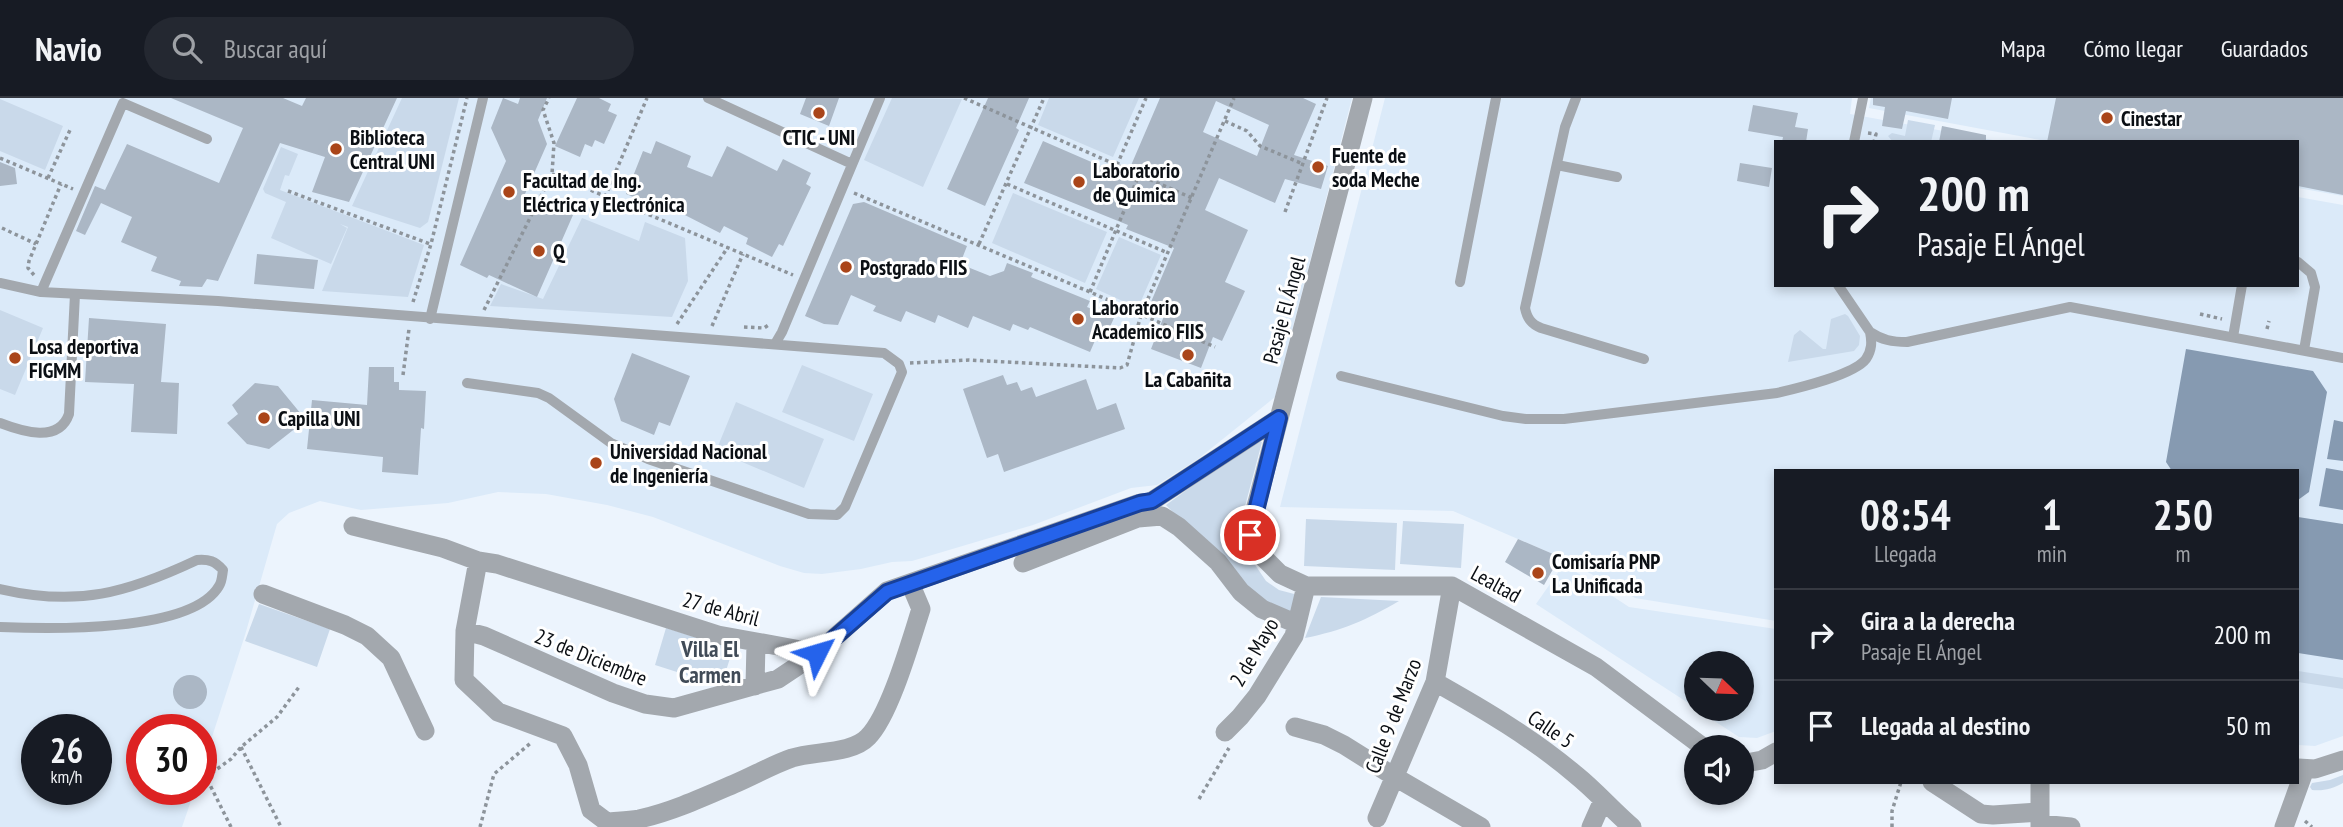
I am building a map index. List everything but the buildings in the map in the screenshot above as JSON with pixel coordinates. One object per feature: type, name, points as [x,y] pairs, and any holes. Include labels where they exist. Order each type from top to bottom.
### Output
[{"type":"street","name":"Pasaje El Ángel","points":[[1250,535],[1363,98]]},
{"type":"street","points":[[817,653],[887,592],[1152,501],[1279,418]]},
{"type":"street","points":[[1023,563],[1138,518],[1162,516],[1180,527],[1218,562],[1241,592],[1262,610],[1297,624]]},
{"type":"street","name":"27 de Abril","points":[[353,526],[497,564],[718,635],[817,653]]},
{"type":"street","name":"Lealtad","points":[[1250,535],[1267,564],[1280,574],[1306,586],[1452,586],[1597,667],[1687,735]]},
{"type":"street","points":[[478,561],[466,631],[464,680],[498,712],[563,736],[578,765],[591,810],[607,822],[638,819],[668,810],[792,758],[848,749],[868,738],[881,718],[907,654],[921,609],[910,583]]},
{"type":"street","name":"2 de Mayo","points":[[1224,732],[1257,696],[1294,636],[1306,586]]},
{"type":"street","name":"Calle 9 de Marzo","points":[[1377,818],[1434,682],[1452,586]]},
{"type":"street","points":[[263,594],[367,636],[391,657],[425,731]]},
{"type":"street","name":"23 de Diciembre","points":[[466,631],[484,636],[613,693],[645,704],[674,708],[778,679],[817,653]]},
{"type":"street","points":[[755,686],[756,643]]},
{"type":"street","name":"Calle 5","points":[[1434,682],[1478,707],[1558,760],[1632,827]]},
{"type":"street","points":[[1295,727],[1324,735],[1481,827]]},
{"type":"street","points":[[1754,762],[1774,754]]},
{"type":"street","points":[[2301,769],[2326,766],[2343,760]]},
{"type":"street","points":[[1935,784],[1981,814],[2071,827]]},
{"type":"street","points":[[2039,784],[2040,821]]},
{"type":"street","points":[[2284,827],[2297,784]]},
{"type":"street","points":[[1591,827],[1603,800]]},
{"type":"lane","points":[[430,318],[483,98]]},
{"type":"lane","points":[[708,98],[852,164]]},
{"type":"lane","points":[[735,110],[740,98]]},
{"type":"lane","points":[[775,344],[880,98]]},
{"type":"lane","points":[[1461,282],[1496,98]]},
{"type":"lane","points":[[1576,98],[1565,127],[1525,308],[1530,321],[1541,328],[1644,359]]},
{"type":"lane","points":[[1854,140],[1863,98]]},
{"type":"lane","points":[[36,291],[123,103],[207,139]]},
{"type":"lane","points":[[1557,164],[1616,177]]},
{"type":"lane","points":[[2299,263],[2311,274],[2315,287],[2304,350]]},
{"type":"lane","points":[[0,283],[36,291],[218,301],[884,353],[900,364],[902,372],[845,507],[837,515],[809,514],[648,459],[611,443],[550,398],[538,393],[467,383]]},
{"type":"lane","points":[[1839,287],[1870,332],[1886,341],[1906,342],[2070,307],[2343,358]]},
{"type":"lane","points":[[2233,337],[2242,287]]},
{"type":"lane","points":[[0,423],[33,433],[49,433],[59,430],[66,423],[69,414],[75,294]]},
{"type":"lane","points":[[1341,376],[1503,416],[1536,420],[1564,419],[1777,393],[1806,386],[1861,364],[1871,350],[1870,332]]},
{"type":"lane","points":[[0,589],[24,595],[98,596],[163,576],[197,560],[208,559],[223,570],[218,588],[206,600],[166,617],[137,624],[105,627],[0,627]]},
{"type":"path","points":[[402,375],[411,317],[467,98]]},
{"type":"path","points":[[473,309],[484,310],[552,174],[554,143],[543,110],[549,98]]},
{"type":"path","points":[[605,197],[647,98]]},
{"type":"path","points":[[964,98],[1192,198]]},
{"type":"path","points":[[979,244],[1044,98]]},
{"type":"path","points":[[1117,165],[1146,98]]},
{"type":"path","points":[[900,364],[969,360],[1120,368],[1127,365],[1141,315],[1234,98]]},
{"type":"path","points":[[1285,212],[1327,98]]},
{"type":"path","points":[[1225,121],[1247,131],[1260,146],[1303,164]]},
{"type":"path","points":[[48,178],[70,130]]},
{"type":"path","points":[[1874,140],[1875,134]]},
{"type":"path","points":[[0,158],[74,189]]},
{"type":"path","points":[[552,174],[793,275],[789,286]]},
{"type":"path","points":[[1090,292],[1139,175]]},
{"type":"path","points":[[36,291],[36,278],[28,268],[61,184]]},
{"type":"path","points":[[1007,184],[1168,253]]},
{"type":"path","points":[[843,188],[1215,347]]},
{"type":"path","points":[[288,191],[431,244]]},
{"type":"path","points":[[2,228],[36,244]]},
{"type":"path","points":[[689,324],[677,324],[728,247]]},
{"type":"path","points":[[712,326],[743,253]]},
{"type":"path","points":[[738,327],[764,327],[774,321]]},
{"type":"path","points":[[2267,329],[2269,321]]},
{"type":"path","points":[[700,325],[725,326]]},
{"type":"path","points":[[231,827],[206,777],[231,759],[241,747],[277,717],[299,687]]},
{"type":"path","points":[[480,827],[494,774],[547,729]]},
{"type":"path","points":[[1199,799],[1232,742],[1224,732]]},
{"type":"path","points":[[241,747],[281,827]]},
{"type":"path","points":[[1892,827],[1892,811],[1900,784]]},
{"type":"shaded area","name":"Universidad Nacional de Ingeniería","points":[[0,98],[1352,98],[1275,397],[1198,459],[1157,485],[1131,488],[1033,525],[912,561],[822,574],[804,573],[780,566],[653,517],[546,494],[498,492],[448,503],[361,510],[320,501],[289,513],[277,524],[217,722],[217,714],[126,714],[126,805],[190,805],[182,827],[0,827]]},
{"type":"shaded area","points":[[402,98],[459,98],[428,222],[420,228],[352,206]]},
{"type":"shaded area","points":[[892,98],[962,99],[923,187],[864,160]]},
{"type":"shaded area","points":[[1049,98],[1139,98],[1113,157],[1038,125]]},
{"type":"shaded area","points":[[1385,98],[1852,98],[1850,114],[1993,140],[1774,140],[1774,287],[2299,287],[2299,197],[2343,205],[2343,736],[2315,746],[2299,745],[2299,469],[1774,469],[1774,621],[1635,598],[1560,557],[1453,511],[1280,507]]},
{"type":"shaded area","points":[[1871,98],[2343,98],[2343,196],[2299,188],[2299,140],[2040,140],[1869,108]]},
{"type":"shaded area","points":[[0,99],[63,126],[45,170],[0,151]]},
{"type":"shaded area","points":[[1908,120],[1935,125],[1931,140],[1891,140],[1888,136],[1892,133],[1905,136]]},
{"type":"shaded area","points":[[281,147],[298,154],[289,176],[285,175],[280,190],[424,245],[408,297],[322,291],[348,227],[340,224],[347,228],[331,264],[271,238],[286,202],[265,193],[263,189]]},
{"type":"shaded area","points":[[1013,193],[1107,232],[1085,283],[992,243]]},
{"type":"shaded area","points":[[582,218],[639,241],[645,222],[685,238],[688,281],[672,317],[490,306],[501,284],[543,299]]},
{"type":"shaded area","points":[[1119,237],[1161,255],[1138,308],[1096,289]]},
{"type":"shaded area","name":"Losa deportiva FIGMM","points":[[0,310],[43,328],[15,395],[0,389]]},
{"type":"shaded area","points":[[1845,314],[1860,336],[1859,345],[1854,351],[1788,362],[1794,335],[1800,330],[1826,349],[1831,319]]},
{"type":"shaded area","points":[[2186,349],[2313,371],[2327,392],[2309,492],[2299,499],[2299,469],[2171,469],[2166,462]]},
{"type":"shaded area","points":[[802,365],[873,394],[854,441],[782,412]]},
{"type":"shaded area","points":[[736,402],[824,439],[804,488],[716,451]]},
{"type":"shaded area","points":[[2334,420],[2343,422],[2343,461],[2327,459]]},
{"type":"shaded area","points":[[1255,440],[1262,442],[1239,529],[1245,550],[1266,581],[1279,590],[1298,595],[1292,615],[1251,594],[1166,505]]},
{"type":"shaded area","points":[[2326,468],[2343,471],[2343,510],[2319,506]]},
{"type":"shaded area","points":[[2299,517],[2343,524],[2343,660],[2299,653]]},
{"type":"shaded area","points":[[1306,519],[1397,523],[1395,570],[1304,566]]},
{"type":"shaded area","points":[[1403,521],[1464,524],[1461,568],[1400,564]]},
{"type":"shaded area","points":[[1564,564],[1629,607],[1774,629],[1774,732],[1757,738],[1754,735],[1736,735],[1714,721],[1754,721],[1754,651],[1684,651],[1684,700],[1536,604]]},
{"type":"shaded area","points":[[1321,597],[1399,601],[1354,624],[1305,638]]},
{"type":"shaded area","points":[[259,604],[330,629],[317,667],[245,641]]},
{"type":"shaded area","points":[[666,628],[733,649],[721,686],[655,665]]},
{"type":"shaded area","points":[[2299,671],[2343,678],[2343,689],[2299,682]]},
{"type":"shaded area","points":[[2343,775],[2343,783],[2332,788],[2312,790],[2310,787],[2312,783]]},
{"type":"place","name":"CTIC - UNI","points":[[819,113]]},
{"type":"place","name":"Cinestar","points":[[2107,118]]},
{"type":"place","name":"Biblioteca Central UNI","points":[[336,149]]},
{"type":"place","name":"Fuente de soda Meche","points":[[1318,167]]},
{"type":"place","name":"Laboratorio de Quimica","points":[[1079,182]]},
{"type":"place","name":"Facultad de Ing. Eléctrica y Electrónica","points":[[509,192]]},
{"type":"place","name":"Q","points":[[539,251]]},
{"type":"place","name":"Postgrado FIIS","points":[[846,267]]},
{"type":"place","name":"Laboratorio Academico FIIS","points":[[1078,319]]},
{"type":"place","name":"La Cabañita","points":[[1188,355]]},
{"type":"place","name":"Losa deportiva FIGMM","points":[[15,358]]},
{"type":"place","name":"Capilla UNI","points":[[264,418]]},
{"type":"place","name":"Universidad Nacional de Ingeniería","points":[[596,463]]},
{"type":"place","name":"Comisaría PNP La Unificada","points":[[1538,573]]},
{"type":"district","name":"Villa El Carmen","points":[[710,661]]},
{"type":"route","points":[[817,653],[870,604],[887,592],[926,576],[1160,498],[1279,418],[1250,535]]}]
